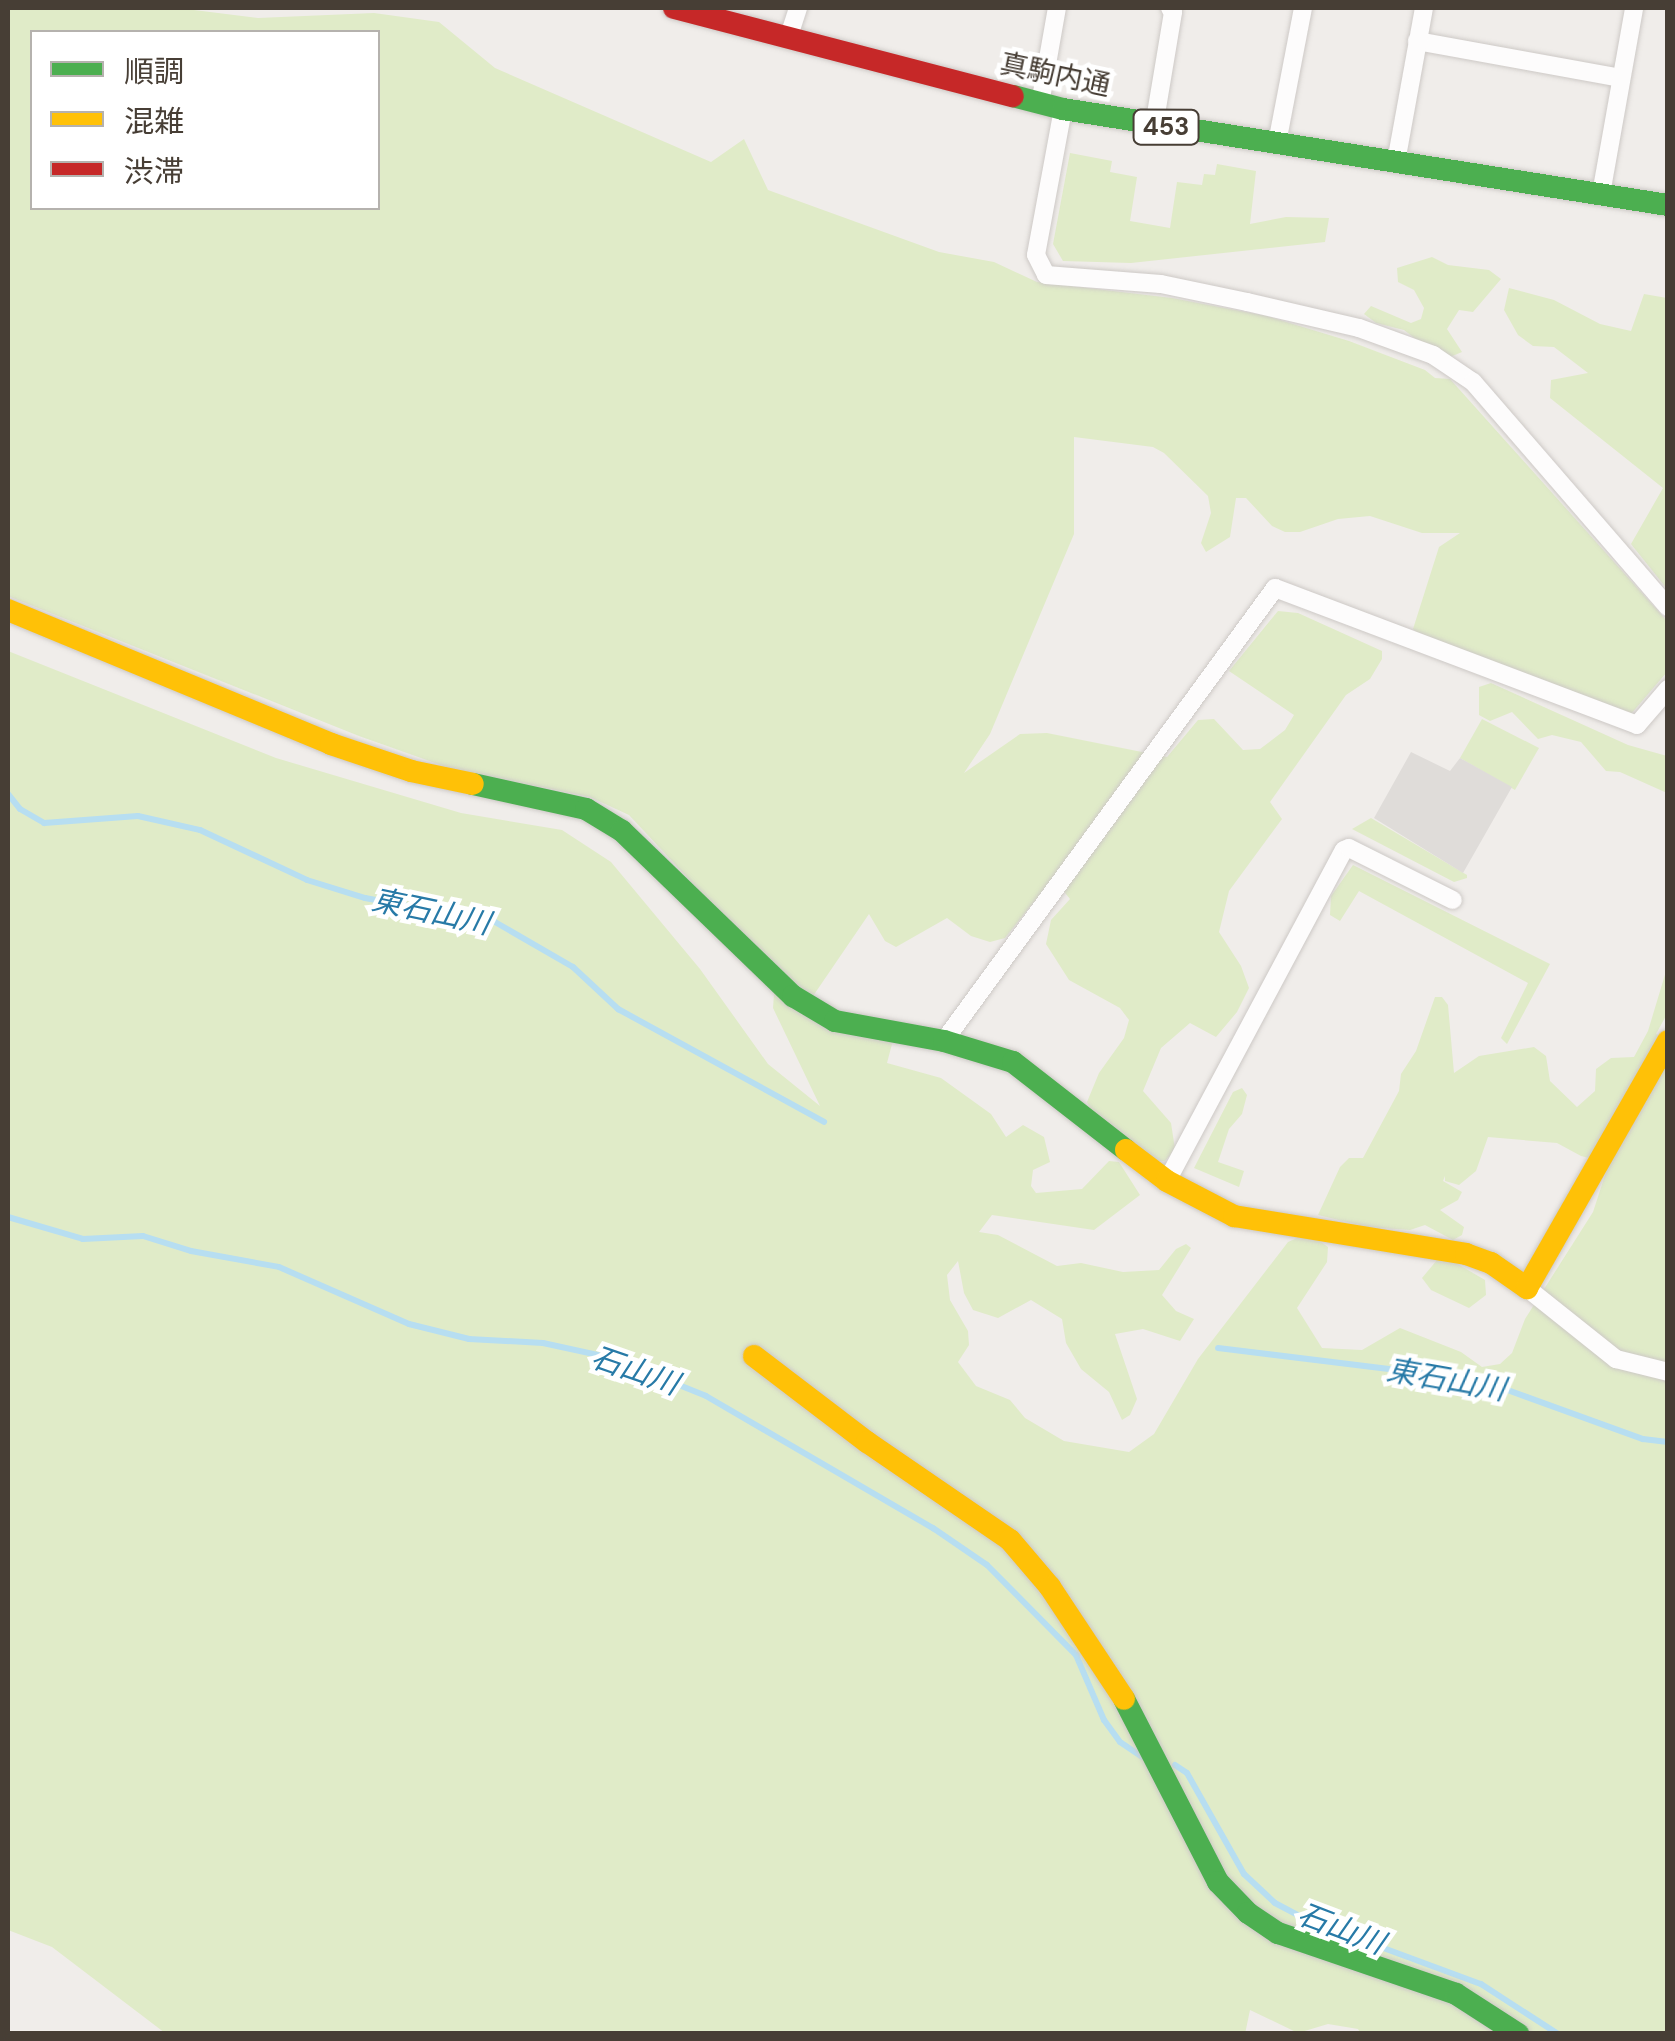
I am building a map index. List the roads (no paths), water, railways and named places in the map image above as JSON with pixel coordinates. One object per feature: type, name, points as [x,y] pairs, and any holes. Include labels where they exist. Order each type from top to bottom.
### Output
[{"type":"main road","name":"真駒内通","points":[[674,8],[1052,107],[1668,205]]},
{"type":"main road","points":[[8,610],[379,760],[586,809],[622,831],[792,996],[835,1021],[944,1041],[1012,1062],[1036,1076],[1167,1181],[1234,1216],[1466,1254],[1491,1264],[1526,1288],[1668,1041]]},
{"type":"main road","points":[[754,1356],[867,1442],[1010,1540],[1050,1587],[1120,1691],[1218,1882],[1248,1913],[1278,1933],[1456,1994],[1518,2034]]},
{"type":"street","points":[[788,38],[798,8]]},
{"type":"street","points":[[1057,8],[1052,107],[1036,255],[1046,275],[1161,284],[1359,328],[1433,355],[1473,382],[1668,608]]},
{"type":"street","points":[[1154,126],[1173,12],[1170,8]]},
{"type":"street","points":[[1277,143],[1303,8]]},
{"type":"street","points":[[1396,162],[1424,8]]},
{"type":"street","points":[[1601,194],[1634,8]]},
{"type":"street","points":[[1417,41],[1620,78]]},
{"type":"street","points":[[944,1041],[1275,588],[1637,726],[1668,688]]},
{"type":"street","points":[[1167,1181],[1344,850],[1349,848],[1453,900]]},
{"type":"street","points":[[1526,1288],[1616,1360],[1668,1372]]},
{"type":"waterway","name":"東石山川","points":[[8,794],[20,809],[44,823],[138,816],[200,830],[307,880],[365,898],[495,922],[573,967],[618,1009],[824,1122]]},
{"type":"waterway","name":"石山川","points":[[8,1217],[83,1239],[143,1236],[191,1251],[279,1267],[409,1324],[469,1339],[543,1343],[612,1358],[706,1396],[933,1528],[987,1565],[1076,1655],[1104,1720],[1120,1742],[1142,1757]]},
{"type":"waterway","name":"東石山川","points":[[1218,1348],[1421,1373],[1470,1389],[1502,1388],[1643,1439],[1668,1442]]},
{"type":"waterway","name":"石山川","points":[[1175,1765],[1187,1773],[1244,1874],[1275,1903],[1305,1919],[1481,1984],[1558,2034]]}]
